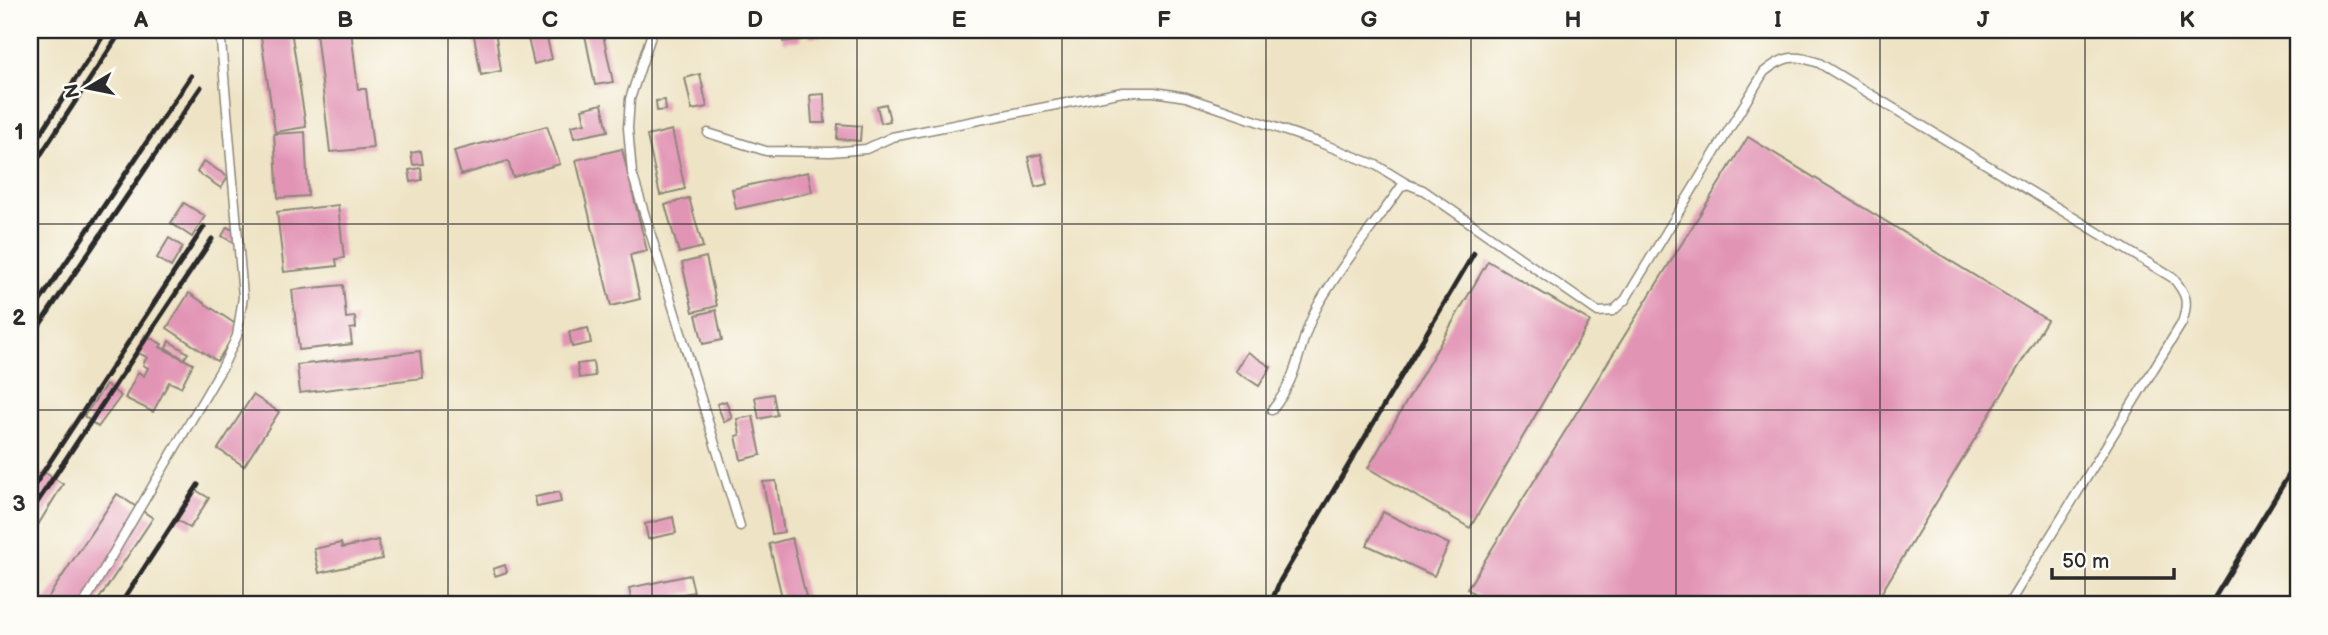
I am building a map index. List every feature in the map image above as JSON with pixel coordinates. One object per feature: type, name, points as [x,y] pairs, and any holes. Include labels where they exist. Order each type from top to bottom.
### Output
[{"type":"lane","points":[[83,605],[217,376],[237,336],[243,297],[220,30]]},
{"type":"lane","points":[[653,30],[630,99],[628,128],[632,173],[740,526]]},
{"type":"lane","points":[[709,133],[766,151],[831,152],[866,149],[892,137],[1123,92],[1154,92],[1186,97],[1318,142],[1376,165],[1407,184],[1423,190],[1598,312],[1613,312],[1625,300],[1764,72],[1780,60],[1801,57],[1819,63],[2173,278],[2184,291],[2188,306],[2182,323],[2008,605]]},
{"type":"lane","points":[[1272,410],[1285,395],[1295,373],[1317,308],[1401,187],[1407,184]]},
{"type":"building","points":[[260,30],[291,30],[306,127],[275,132]]},
{"type":"building","points":[[351,30],[358,89],[366,89],[373,148],[330,152],[316,32]]},
{"type":"building","points":[[473,30],[495,30],[501,71],[481,75]]},
{"type":"building","points":[[526,30],[545,30],[552,59],[534,64]]},
{"type":"building","points":[[584,30],[602,30],[613,82],[595,85]]},
{"type":"building","points":[[781,30],[799,30],[801,40],[783,42]]},
{"type":"building","points":[[809,30],[819,30],[820,36],[810,37]]},
{"type":"building","points":[[700,74],[707,107],[692,110],[685,78]]},
{"type":"building","points":[[824,94],[825,123],[812,123],[810,95]]},
{"type":"building","points":[[665,100],[666,110],[657,111],[656,101]]},
{"type":"building","points":[[602,104],[608,131],[574,138],[571,126],[585,123],[582,109]]},
{"type":"building","points":[[886,104],[890,121],[881,123],[877,106]]},
{"type":"building","points":[[838,124],[861,126],[860,141],[837,139]]},
{"type":"building","points":[[547,126],[560,164],[513,177],[508,161],[461,175],[454,151]]},
{"type":"building","points":[[672,130],[685,189],[660,195],[647,136]]},
{"type":"building","points":[[305,132],[308,196],[278,198],[274,134]]},
{"type":"building","points":[[1748,137],[2047,320],[1874,605],[1494,605],[1467,589]]},
{"type":"building","points":[[622,149],[647,251],[630,255],[640,299],[611,306],[576,160]]},
{"type":"building","points":[[421,151],[423,164],[413,165],[411,153]]},
{"type":"building","points":[[1041,154],[1048,184],[1035,187],[1028,157]]},
{"type":"building","points":[[204,161],[228,177],[221,188],[197,172]]},
{"type":"building","points":[[421,168],[422,180],[411,182],[409,170]]},
{"type":"building","points":[[808,172],[812,192],[736,209],[732,189]]},
{"type":"building","points":[[689,198],[703,247],[679,253],[665,205]]},
{"type":"building","points":[[184,203],[205,216],[192,237],[171,223]]},
{"type":"building","points":[[338,205],[344,258],[336,259],[337,266],[284,272],[277,212]]},
{"type":"building","points":[[227,227],[241,234],[236,244],[222,236]]},
{"type":"building","points":[[169,238],[183,247],[171,267],[157,258]]},
{"type":"building","points":[[706,257],[717,306],[693,312],[682,263]]},
{"type":"building","points":[[1488,261],[1590,321],[1470,528],[1368,468]]},
{"type":"building","points":[[343,285],[346,318],[355,317],[356,328],[350,329],[352,344],[299,350],[292,290]]},
{"type":"building","points":[[189,293],[240,327],[217,361],[167,328]]},
{"type":"building","points":[[716,310],[722,340],[703,344],[696,315]]},
{"type":"building","points":[[588,328],[591,343],[572,347],[569,332]]},
{"type":"building","points":[[145,335],[162,344],[160,347],[193,364],[181,387],[169,382],[153,412],[125,398],[138,372],[144,376],[148,368],[143,365],[147,357],[136,352]]},
{"type":"building","points":[[169,341],[188,353],[184,359],[166,348]]},
{"type":"building","points":[[420,351],[423,378],[300,393],[297,365]]},
{"type":"building","points":[[1248,352],[1271,367],[1259,386],[1236,371]]},
{"type":"building","points":[[593,362],[595,376],[579,378],[577,364]]},
{"type":"building","points":[[106,385],[121,396],[98,427],[84,416]]},
{"type":"building","points":[[773,394],[777,415],[759,419],[755,397]]},
{"type":"building","points":[[253,395],[279,412],[244,466],[218,449]]},
{"type":"building","points":[[726,401],[732,418],[724,422],[717,404]]},
{"type":"building","points":[[753,416],[761,455],[741,460],[736,436],[740,435],[737,419]]},
{"type":"building","points":[[44,472],[63,484],[30,538],[30,495]]},
{"type":"building","points":[[776,481],[784,532],[772,534],[763,482]]},
{"type":"building","points":[[194,489],[209,498],[190,528],[176,519]]},
{"type":"building","points":[[559,492],[561,502],[537,507],[535,497]]},
{"type":"building","points":[[117,494],[153,518],[95,605],[43,605]]},
{"type":"building","points":[[1383,512],[1449,544],[1434,576],[1367,545]]},
{"type":"building","points":[[673,517],[676,533],[648,539],[645,524]]},
{"type":"building","points":[[792,538],[808,605],[784,605],[769,544]]},
{"type":"building","points":[[378,540],[382,559],[319,573],[314,549],[341,543],[342,548]]},
{"type":"building","points":[[505,565],[507,572],[495,576],[493,569]]},
{"type":"building","points":[[690,575],[694,592],[632,604],[629,588]]},
{"type":"railway","points":[[30,150],[107,30]]},
{"type":"railway","points":[[30,171],[122,30]]},
{"type":"railway","points":[[30,316],[191,76]]},
{"type":"railway","points":[[30,339],[201,87]]},
{"type":"railway","points":[[30,492],[204,227]]},
{"type":"railway","points":[[30,513],[212,239]]},
{"type":"railway","points":[[1270,605],[1280,581],[1474,253]]},
{"type":"railway","points":[[2210,605],[2298,460]]},
{"type":"railway","points":[[120,605],[198,485]]}]
